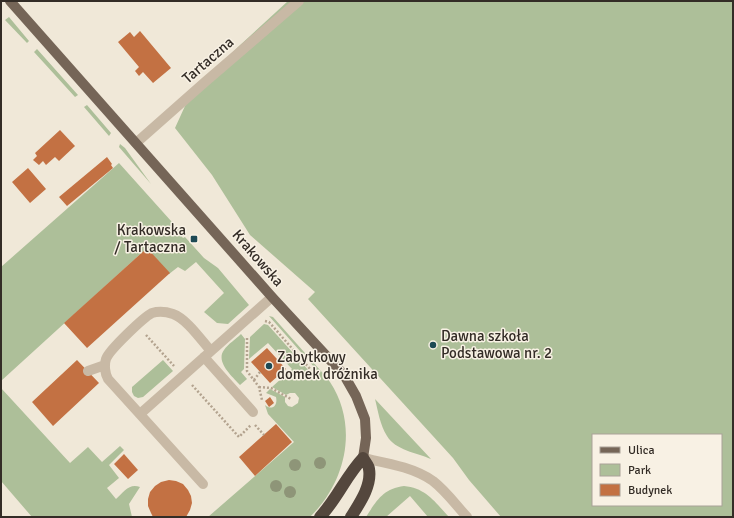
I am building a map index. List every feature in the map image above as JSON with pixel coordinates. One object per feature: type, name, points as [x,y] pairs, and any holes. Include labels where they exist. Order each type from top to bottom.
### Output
[{"type":"highway","points":[[320,517],[335,499],[353,469],[363,458],[369,468],[369,480],[362,500],[351,517]]},
{"type":"main road","name":"Krakowska","points":[[10,1],[272,297],[344,375],[356,396],[365,419],[366,438],[363,458]]},
{"type":"street","name":"Tartaczna","points":[[136,143],[299,1]]},
{"type":"street","points":[[140,414],[272,297]]},
{"type":"street","points":[[203,484],[106,376],[106,360],[113,348],[149,315],[159,312],[169,313],[180,317],[253,412]]},
{"type":"street","points":[[88,371],[105,365]]},
{"type":"street","points":[[363,458],[400,467],[425,477],[438,486],[467,517]]},
{"type":"path","points":[[260,322],[269,322],[311,370]]},
{"type":"path","points":[[254,380],[260,372]]},
{"type":"path","points":[[259,387],[271,388],[292,399]]},
{"type":"path","points":[[254,423],[264,435]]},
{"type":"green space","points":[[288,1],[733,1],[733,517],[501,517],[469,480],[453,458],[308,299],[315,292],[250,235],[212,175],[175,128],[190,95],[238,47]]},
{"type":"green space","points":[[9,17],[29,41],[27,43],[5,20]]},
{"type":"green space","points":[[37,49],[78,95],[75,97],[34,52]]},
{"type":"green space","points":[[87,105],[111,133],[109,136],[84,107]]},
{"type":"green space","points":[[120,144],[125,148],[151,184],[119,147]]},
{"type":"green space","points":[[119,163],[180,231],[179,233],[183,238],[185,237],[204,258],[218,268],[249,305],[228,324],[217,323],[204,312],[224,293],[196,262],[185,271],[178,267],[169,274],[147,248],[1,381],[1,267]]},
{"type":"green space","points":[[269,316],[273,317],[326,377],[339,399],[344,417],[346,435],[340,471],[322,503],[310,517],[208,517],[294,442],[268,414],[265,405],[270,408],[274,407],[276,403],[276,397],[266,393],[270,389],[285,397],[285,402],[288,406],[292,407],[298,403],[299,398],[295,393],[286,395],[272,387],[292,369],[268,343],[249,359],[250,337],[264,324],[268,325],[310,372],[315,368]]},
{"type":"green space","points":[[241,334],[245,339],[244,369],[241,372],[247,379],[240,385],[229,374],[223,364],[222,355],[224,350]]},
{"type":"green space","points":[[163,360],[173,371],[143,397],[138,398],[134,396],[132,387]]},
{"type":"green space","points":[[1,388],[70,463],[88,447],[102,462],[120,446],[124,450],[109,465],[119,478],[107,488],[116,499],[130,487],[140,487],[129,504],[132,517],[32,517],[1,481]]},
{"type":"green space","points":[[375,399],[431,459],[401,448],[391,441],[383,427]]},
{"type":"green space","points":[[397,487],[412,487],[430,497],[449,517],[428,517],[410,496],[386,517],[366,517],[381,496]]},
{"type":"building","points":[[140,31],[171,68],[153,83],[143,72],[139,76],[135,71],[139,67],[118,42],[130,32],[134,37]]},
{"type":"building","points":[[60,130],[75,146],[59,161],[55,157],[46,165],[43,161],[39,165],[33,160],[37,156],[35,153]]},
{"type":"building","points":[[107,157],[113,168],[67,206],[59,197]]},
{"type":"building","points":[[28,168],[46,189],[30,203],[12,182]]},
{"type":"building","points":[[147,248],[170,273],[87,348],[64,323]]},
{"type":"building","name":"Zabytkowy domek dróżnika","points":[[267,348],[286,369],[270,383],[251,362]]},
{"type":"building","points":[[77,360],[99,383],[53,426],[32,402]]},
{"type":"building","points":[[270,397],[274,403],[269,407],[265,401]]},
{"type":"building","points":[[276,424],[292,442],[255,476],[239,457]]},
{"type":"building","points":[[124,454],[138,470],[128,479],[114,464]]},
{"type":"building","points":[[169,480],[183,484],[191,496],[192,503],[186,517],[153,517],[151,513],[148,506],[150,492],[161,482]]},
{"type":"place","name":"Krakowska / Tartaczna","points":[[194,239]]},
{"type":"place","name":"Dawna szkoła Podstawowa nr. 2","points":[[433,345]]},
{"type":"place","name":"Zabytkowy domek dróżnika","points":[[269,366]]}]
